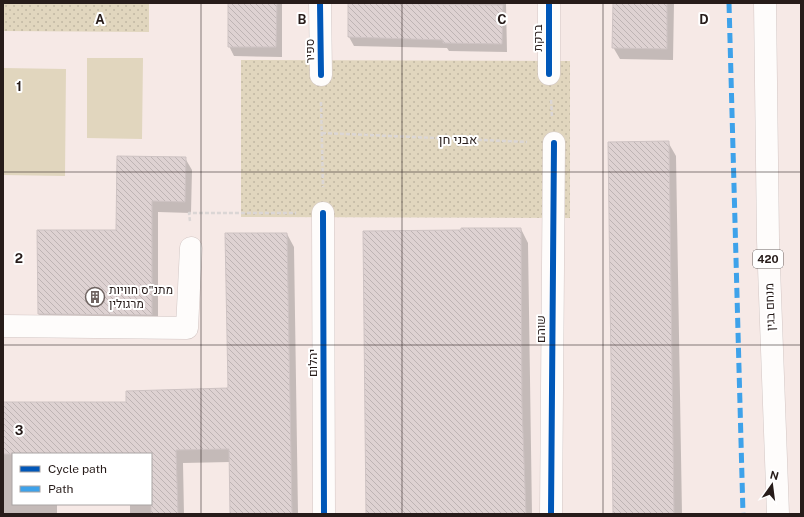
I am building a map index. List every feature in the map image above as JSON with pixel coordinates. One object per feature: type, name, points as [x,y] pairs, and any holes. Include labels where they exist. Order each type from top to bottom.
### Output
[{"type":"street","name":"ספיר","points":[[320,3],[321,75]]},
{"type":"street","name":"ברקת","points":[[549,3],[549,74]]},
{"type":"street","name":"מנחם בגין","points":[[765,3],[768,240],[778,514]]},
{"type":"street","name":"שוהם","points":[[551,514],[554,143]]},
{"type":"street","name":"יהלום","points":[[323,213],[324,514]]},
{"type":"street","points":[[3,326],[187,328],[191,248]]},
{"type":"path","points":[[322,133],[554,143],[549,74]]},
{"type":"path","points":[[191,248],[189,213],[323,213],[321,75]]},
{"type":"shaded area","points":[[3,3],[149,3],[149,32],[3,31]]},
{"type":"shaded area","points":[[87,58],[143,58],[142,139],[87,138]]},
{"type":"shaded area","points":[[241,60],[570,61],[570,218],[241,217]]},
{"type":"shaded area","points":[[3,68],[66,69],[65,176],[3,175]]},
{"type":"building","points":[[228,3],[277,3],[276,47],[228,47]]},
{"type":"building","points":[[348,3],[503,5],[502,44],[443,43],[443,40],[348,37]]},
{"type":"building","points":[[613,3],[667,3],[667,49],[612,48]]},
{"type":"building","points":[[669,141],[674,514],[613,514],[608,142]]},
{"type":"building","name":"מתנ\"ס חוויות מרגולין","points":[[117,156],[186,157],[185,202],[152,201],[152,315],[38,314],[37,230],[116,230]]},
{"type":"building","points":[[461,228],[521,228],[522,406],[526,514],[366,514],[363,231],[461,230]]},
{"type":"building","points":[[225,233],[287,233],[292,514],[230,514],[229,449],[176,450],[178,514],[151,514],[152,453],[3,454],[3,402],[126,402],[126,391],[228,388]]},
{"type":"marked path","points":[[729,3],[743,514]]},
{"type":"cycle path","points":[[320,3],[321,75]]},
{"type":"cycle path","points":[[549,3],[549,74]]},
{"type":"cycle path","points":[[551,514],[554,143]]},
{"type":"cycle path","points":[[323,213],[324,514]]},
{"type":"place","name":"מתנ\"ס חוויות מרגולין","points":[[95,297]]},
{"type":"district","name":"אבני חן","points":[[458,139]]}]
